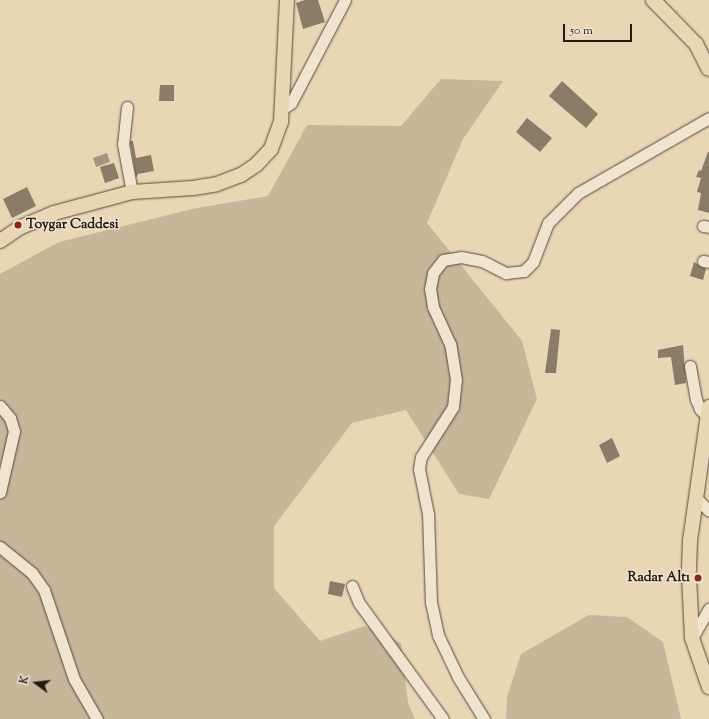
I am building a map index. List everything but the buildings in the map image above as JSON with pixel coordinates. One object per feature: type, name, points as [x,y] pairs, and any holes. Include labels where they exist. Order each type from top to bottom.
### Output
[{"type":"main road","points":[[0,241],[36,220],[132,192],[204,187],[241,175],[256,165],[270,149],[278,132],[282,109],[287,0]]},
{"type":"main road","points":[[653,0],[696,44],[709,69]]},
{"type":"main road","points":[[708,412],[696,498],[689,576],[692,638],[709,687]]},
{"type":"street","points":[[282,109],[291,102],[345,0]]},
{"type":"street","points":[[127,106],[123,144],[132,192]]},
{"type":"street","points":[[484,719],[458,677],[438,635],[431,603],[428,514],[419,469],[421,457],[453,407],[456,380],[450,344],[433,307],[430,289],[433,273],[443,260],[462,257],[482,261],[506,273],[524,271],[533,262],[548,223],[578,193],[709,118]]},
{"type":"street","points":[[690,366],[696,399],[700,409],[708,412]]},
{"type":"street","points":[[0,406],[10,418],[14,431],[0,492]]},
{"type":"street","points":[[696,498],[709,511]]},
{"type":"street","points":[[0,547],[32,573],[44,590],[72,674],[82,695],[97,719]]},
{"type":"street","points":[[352,586],[359,603],[443,719]]},
{"type":"street","points":[[692,638],[709,608]]},
{"type":"shaded area","points":[[441,79],[503,81],[463,139],[427,223],[522,341],[537,399],[489,499],[459,494],[406,410],[352,423],[274,526],[274,588],[320,641],[365,626],[401,643],[408,703],[415,719],[0,719],[0,274],[59,242],[192,209],[268,196],[307,125],[401,126]]},
{"type":"shaded area","points":[[107,153],[110,162],[96,167],[93,158]]},
{"type":"shaded area","points":[[589,615],[627,617],[663,642],[681,719],[506,719],[507,697],[521,654]]},
{"type":"place","name":"Toygar Caddesi","points":[[18,225]]},
{"type":"place","name":"Radar Altı","points":[[698,578]]}]
